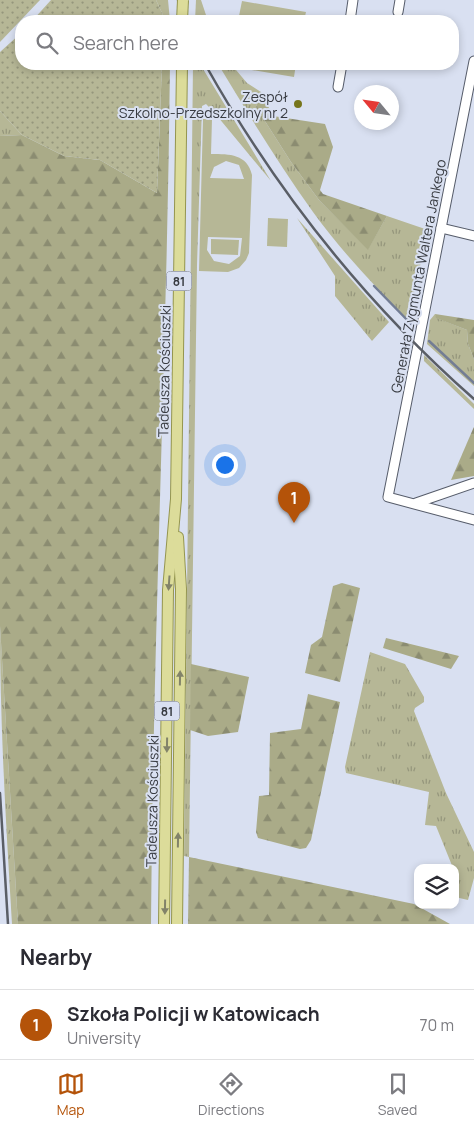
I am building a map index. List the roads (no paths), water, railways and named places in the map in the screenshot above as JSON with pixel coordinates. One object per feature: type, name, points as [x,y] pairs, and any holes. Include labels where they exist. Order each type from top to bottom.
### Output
[{"type":"main road","points":[[182,15],[183,0]]},
{"type":"main road","name":"Tadeusza Kościuszki","points":[[177,924],[181,589],[176,499],[182,70]]},
{"type":"main road","name":"Tadeusza Kościuszki","points":[[164,924],[168,590],[176,499]]},
{"type":"street","points":[[351,15],[353,0]]},
{"type":"street","points":[[398,12],[400,0]]},
{"type":"street","name":"Generała Zygmunta Waltera Jankego","points":[[416,504],[388,497],[474,60]]},
{"type":"street","points":[[338,86],[341,70]]},
{"type":"street","points":[[441,228],[474,236]]},
{"type":"street","points":[[416,504],[430,497],[474,483]]},
{"type":"street","points":[[416,504],[474,520]]},
{"type":"waterway","points":[[374,286],[415,328]]},
{"type":"waterway","points":[[429,341],[474,383]]},
{"type":"railway","points":[[178,0],[186,15]]},
{"type":"railway","points":[[209,70],[261,156],[325,243],[396,324],[474,399]]},
{"type":"railway","points":[[0,793],[8,924]]},
{"type":"place","name":"Zespół Szkolno-Przedszkolny nr 2","points":[[298,104]]},
{"type":"place","name":"Szkoła Policji w Katowicach","points":[[294,523]]}]
